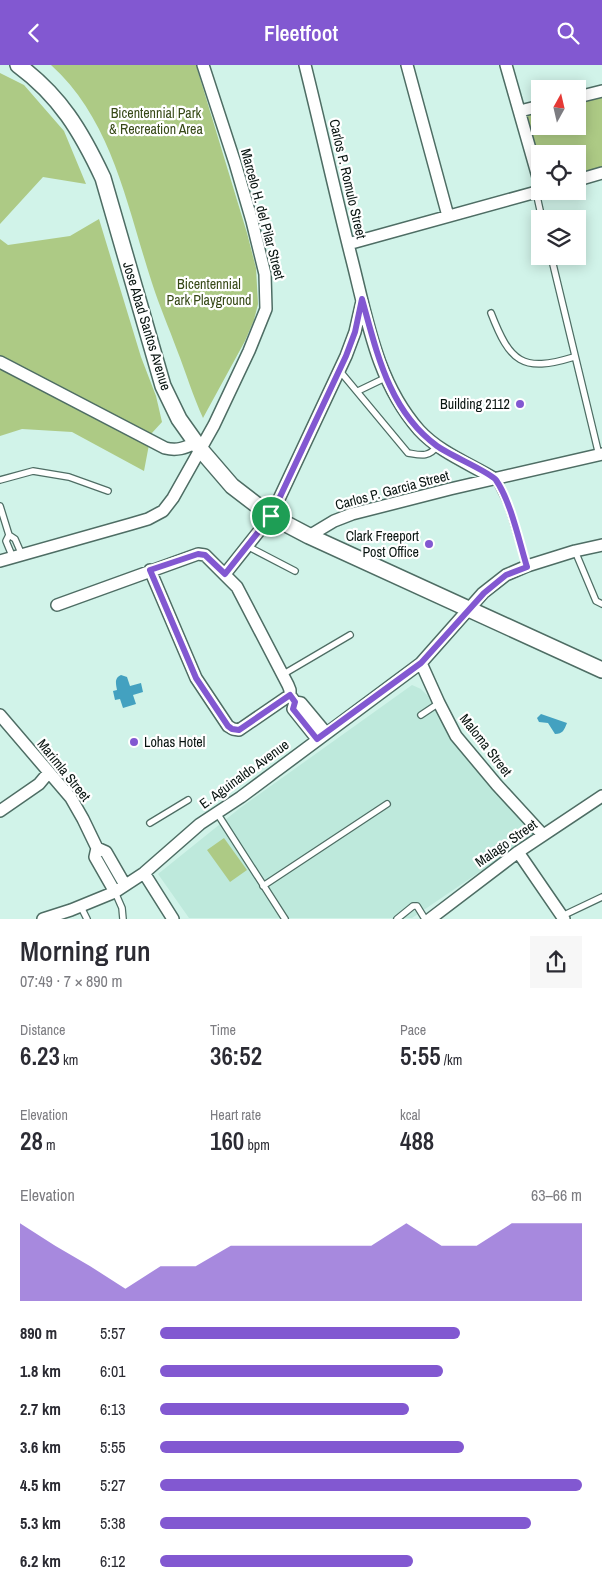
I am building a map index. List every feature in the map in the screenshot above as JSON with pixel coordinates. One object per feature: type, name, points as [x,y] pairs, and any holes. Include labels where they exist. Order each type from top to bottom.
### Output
[{"type":"main road","name":"Jose Abad Santos Avenue","points":[[18,65],[39,81],[59,103],[73,122],[92,155],[103,177],[163,385],[179,419],[198,447],[232,486],[271,516],[310,536],[602,669]]},
{"type":"street","name":"Marcelo H. del Pilar Street","points":[[0,561],[148,519],[163,511],[173,498],[252,345],[266,309],[265,275],[235,163],[203,65]]},
{"type":"street","name":"Carlos P. Romulo Street","points":[[306,65],[348,244],[378,359],[385,378],[406,413],[437,446],[495,479]]},
{"type":"street","points":[[407,65],[448,216]]},
{"type":"street","points":[[506,65],[531,156]]},
{"type":"street","points":[[586,95],[602,91]]},
{"type":"street","points":[[520,111],[531,108]]},
{"type":"street","points":[[586,178],[602,173]]},
{"type":"street","points":[[348,244],[531,191]]},
{"type":"street","name":"Carlos P. Romulo Street","points":[[225,574],[271,516],[355,332],[362,299]]},
{"type":"street","points":[[0,362],[166,448],[198,447]]},
{"type":"street","name":"Carlos P. Garcia Street","points":[[310,536],[334,521],[352,514],[600,455]]},
{"type":"street","name":"E. Aguinaldo Avenue","points":[[44,919],[81,907],[120,889],[144,873],[200,824],[421,663],[484,593],[506,575],[575,551],[602,545]]},
{"type":"street","points":[[58,605],[150,570],[198,554],[205,555],[238,587],[288,685],[293,709],[321,736]]},
{"type":"street","points":[[150,570],[196,678],[228,726],[239,730],[292,699]]},
{"type":"street","name":"Maloma Street","points":[[421,663],[456,736],[497,785],[543,835]]},
{"type":"street","name":"Marimla Street","points":[[0,715],[71,798],[96,848],[95,857],[120,889]]},
{"type":"street","points":[[0,811],[39,784],[49,772]]},
{"type":"street","name":"Malago Street","points":[[430,919],[518,852],[602,796]]},
{"type":"street","points":[[518,852],[563,917]]},
{"type":"street","points":[[144,873],[172,919]]},
{"type":"lane","points":[[553,265],[574,357],[600,455]]},
{"type":"lane","points":[[491,313],[499,333],[516,357],[530,365],[574,357]]},
{"type":"lane","points":[[339,370],[408,453],[428,455],[437,446]]},
{"type":"lane","points":[[358,391],[385,378]]},
{"type":"lane","points":[[0,480],[33,471],[69,477],[108,491]]},
{"type":"lane","points":[[495,479],[508,505],[527,567]]},
{"type":"lane","points":[[0,506],[9,535],[6,541],[17,557]]},
{"type":"lane","points":[[247,546],[296,571]]},
{"type":"lane","points":[[575,551],[596,601],[602,604]]},
{"type":"lane","points":[[282,675],[350,635]]},
{"type":"lane","points":[[421,715],[439,703]]},
{"type":"lane","points":[[150,823],[188,800]]},
{"type":"lane","points":[[263,886],[387,804]]},
{"type":"lane","points":[[217,813],[285,919]]},
{"type":"lane","points":[[120,889],[123,919]]},
{"type":"lane","points":[[563,917],[602,897]]},
{"type":"lane","points":[[397,919],[412,906],[417,906],[425,919]]},
{"type":"lane","points":[[81,907],[87,919]]},
{"type":"shaded area","points":[[412,685],[421,689],[428,696],[439,719],[462,753],[531,828],[531,837],[412,918],[189,918],[158,874],[240,808]]},
{"type":"green space","name":"Bicentennial Park & Recreation Area","points":[[51,65],[196,65],[247,233],[256,268],[258,304],[254,320],[245,341],[203,418],[155,291],[125,195],[104,139],[72,87]]},
{"type":"green space","points":[[0,73],[24,85],[64,131],[86,184],[43,177],[0,224]]},
{"type":"green space","points":[[602,97],[602,167],[586,172],[586,145],[535,145],[532,135],[586,135],[586,101]]},
{"type":"green space","points":[[531,115],[531,131],[527,116]]},
{"type":"green space","points":[[99,219],[141,357],[156,396],[162,422],[151,434],[144,471],[72,432],[22,429],[0,436],[0,239],[8,245],[70,236]]},
{"type":"green space","points":[[224,838],[247,870],[230,882],[207,850]]},
{"type":"water","points":[[121,675],[127,677],[130,686],[141,683],[143,692],[133,695],[136,704],[123,708],[120,699],[115,700],[113,691],[117,690],[116,679]]},
{"type":"water","points":[[541,714],[567,723],[563,731],[555,734],[548,723],[539,722],[537,718]]},
{"type":"place","name":"Building 2112","points":[[520,404]]},
{"type":"place","name":"Clark Freeport Post Office","points":[[429,544]]},
{"type":"place","name":"Lohas Hotel","points":[[134,742]]},
{"type":"route","points":[[362,299],[378,359],[395,397],[421,431],[437,446],[495,479],[508,505],[527,567],[506,575],[497,582],[484,593],[421,663],[317,739],[293,709],[295,702],[290,695],[274,708],[239,730],[232,729],[228,726],[196,678],[150,570],[198,554],[205,555],[225,574],[271,516],[346,356],[355,332],[362,299]]},
{"type":"park label","name":"Bicentennial Park Playground","points":[[209,292]]}]
